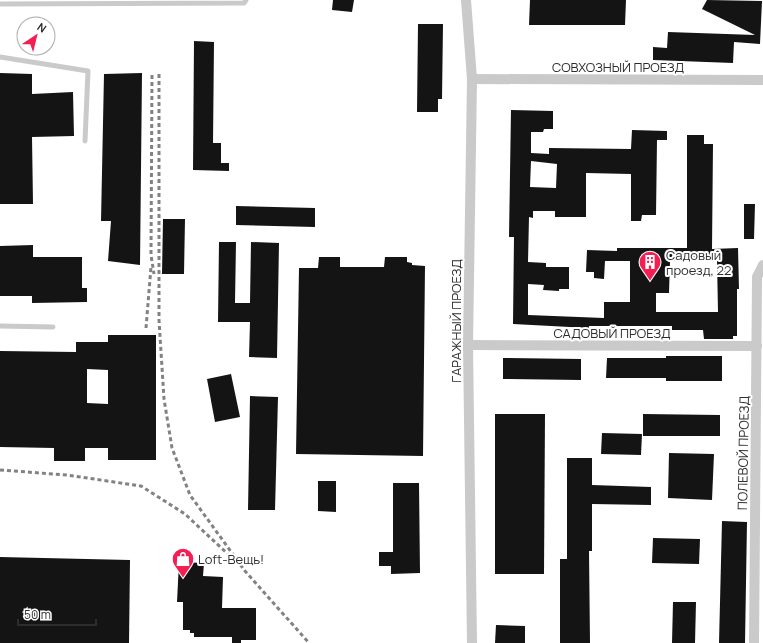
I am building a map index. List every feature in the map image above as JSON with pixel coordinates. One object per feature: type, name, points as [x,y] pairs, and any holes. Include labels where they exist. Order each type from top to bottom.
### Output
[{"type":"street","name":"ГАРАЖНЫЙ ПРОЕЗД","points":[[466,0],[472,79],[468,345],[472,643]]},
{"type":"street","name":"СОВХОЗНЫЙ ПРОЕЗД","points":[[472,79],[763,80]]},
{"type":"street","name":"ПОЛЕВОЙ ПРОЕЗД","points":[[754,643],[760,453],[757,277],[763,265]]},
{"type":"street","name":"САДОВЫЙ ПРОЕЗД","points":[[468,345],[757,346]]},
{"type":"lane","points":[[0,4],[244,3],[246,0]]},
{"type":"lane","points":[[0,57],[88,71],[85,141]]},
{"type":"lane","points":[[0,326],[53,327]]},
{"type":"building","points":[[333,0],[354,0],[352,12],[332,10]]},
{"type":"building","points":[[530,0],[626,0],[625,25],[529,25]]},
{"type":"building","points":[[707,0],[762,1],[760,44],[734,42],[733,63],[653,60],[653,47],[667,48],[668,32],[755,35],[702,9]]},
{"type":"building","points":[[418,24],[443,24],[442,99],[438,99],[438,112],[417,112]]},
{"type":"building","points":[[194,41],[214,42],[213,143],[221,143],[221,163],[229,163],[229,171],[193,170]]},
{"type":"building","points":[[0,73],[32,74],[32,94],[73,92],[74,136],[32,137],[33,204],[0,204]]},
{"type":"building","points":[[142,73],[140,265],[108,261],[111,221],[101,221],[104,74]]},
{"type":"building","points":[[511,110],[553,111],[553,129],[544,129],[543,132],[531,132],[531,153],[549,154],[549,148],[631,149],[632,130],[667,131],[667,140],[657,140],[656,215],[642,215],[641,221],[631,221],[631,174],[586,173],[586,217],[555,217],[555,211],[533,211],[533,218],[529,217],[528,262],[546,263],[546,267],[569,267],[569,289],[559,289],[559,291],[543,290],[544,285],[528,284],[528,315],[604,318],[604,302],[630,302],[630,261],[605,261],[604,279],[594,278],[594,272],[586,272],[587,250],[617,251],[617,248],[687,248],[687,135],[704,135],[704,144],[713,144],[712,249],[738,248],[739,289],[737,289],[737,336],[733,336],[733,339],[704,339],[703,330],[672,330],[672,326],[589,326],[589,328],[513,324],[514,237],[509,237]],"holes":[[[531,161],[557,164],[556,188],[530,187]],[[670,261],[717,261],[718,312],[656,312],[656,293],[669,293]]]},
{"type":"building","points":[[744,204],[755,204],[754,239],[744,239]]},
{"type":"building","points":[[236,206],[315,208],[315,227],[236,225]]},
{"type":"building","points":[[163,219],[185,219],[184,274],[162,274]]},
{"type":"building","points":[[219,242],[236,242],[235,303],[250,303],[251,242],[279,243],[277,358],[249,357],[250,322],[218,322]]},
{"type":"building","points":[[33,245],[33,257],[82,257],[82,288],[87,288],[87,302],[32,303],[32,296],[0,296],[0,246]]},
{"type":"building","points":[[319,257],[340,257],[340,267],[384,267],[385,257],[407,257],[407,262],[412,263],[412,265],[425,266],[423,456],[296,454],[299,268],[318,268]]},
{"type":"building","points":[[108,335],[156,335],[156,460],[108,460],[108,448],[85,448],[85,461],[54,461],[54,448],[0,447],[0,351],[76,352],[76,342],[108,342]],"holes":[[[87,369],[108,370],[108,404],[87,403]]]},
{"type":"building","points":[[666,356],[722,356],[722,381],[666,381],[666,378],[606,378],[607,358],[666,358]]},
{"type":"building","points":[[503,358],[581,359],[581,380],[503,379]]},
{"type":"building","points":[[231,374],[240,417],[215,422],[207,379]]},
{"type":"building","points":[[250,396],[278,397],[275,510],[248,510]]},
{"type":"building","points":[[495,414],[545,414],[544,574],[495,574]]},
{"type":"building","points":[[643,414],[720,415],[720,436],[643,436]]},
{"type":"building","points":[[602,433],[642,434],[641,455],[601,454]]},
{"type":"building","points":[[669,453],[714,454],[712,500],[668,498]]},
{"type":"building","points":[[567,458],[592,458],[592,485],[651,487],[651,505],[592,504],[592,551],[589,551],[590,643],[560,643],[560,559],[567,559]]},
{"type":"building","points":[[318,481],[336,481],[336,512],[318,511]]},
{"type":"building","points":[[393,483],[419,483],[420,573],[391,574],[391,566],[379,566],[379,552],[393,552]]},
{"type":"building","points":[[722,521],[747,522],[745,643],[719,643]]},
{"type":"building","points":[[653,538],[700,539],[699,564],[652,563]]},
{"type":"building","points":[[0,557],[130,560],[129,643],[0,643]]},
{"type":"building","points":[[179,562],[204,563],[203,576],[223,577],[222,608],[256,608],[256,640],[241,640],[241,643],[232,643],[232,637],[194,637],[194,633],[190,633],[190,630],[183,630],[183,602],[177,602]]},
{"type":"building","points":[[673,602],[696,602],[695,643],[672,643]]},
{"type":"building","points":[[496,625],[525,626],[525,643],[495,643]]},
{"type":"railway","points":[[159,74],[159,320],[164,399],[172,448],[190,495],[245,571],[309,643]]},
{"type":"railway","points":[[152,75],[151,255],[154,274]]},
{"type":"railway","points":[[146,328],[151,267]]},
{"type":"railway","points":[[0,470],[67,475],[141,486],[185,514],[231,557]]},
{"type":"place","name":"Садовый проезд, 22","points":[[650,282]]},
{"type":"place","name":"Loft-Вещь!","points":[[183,578]]}]
